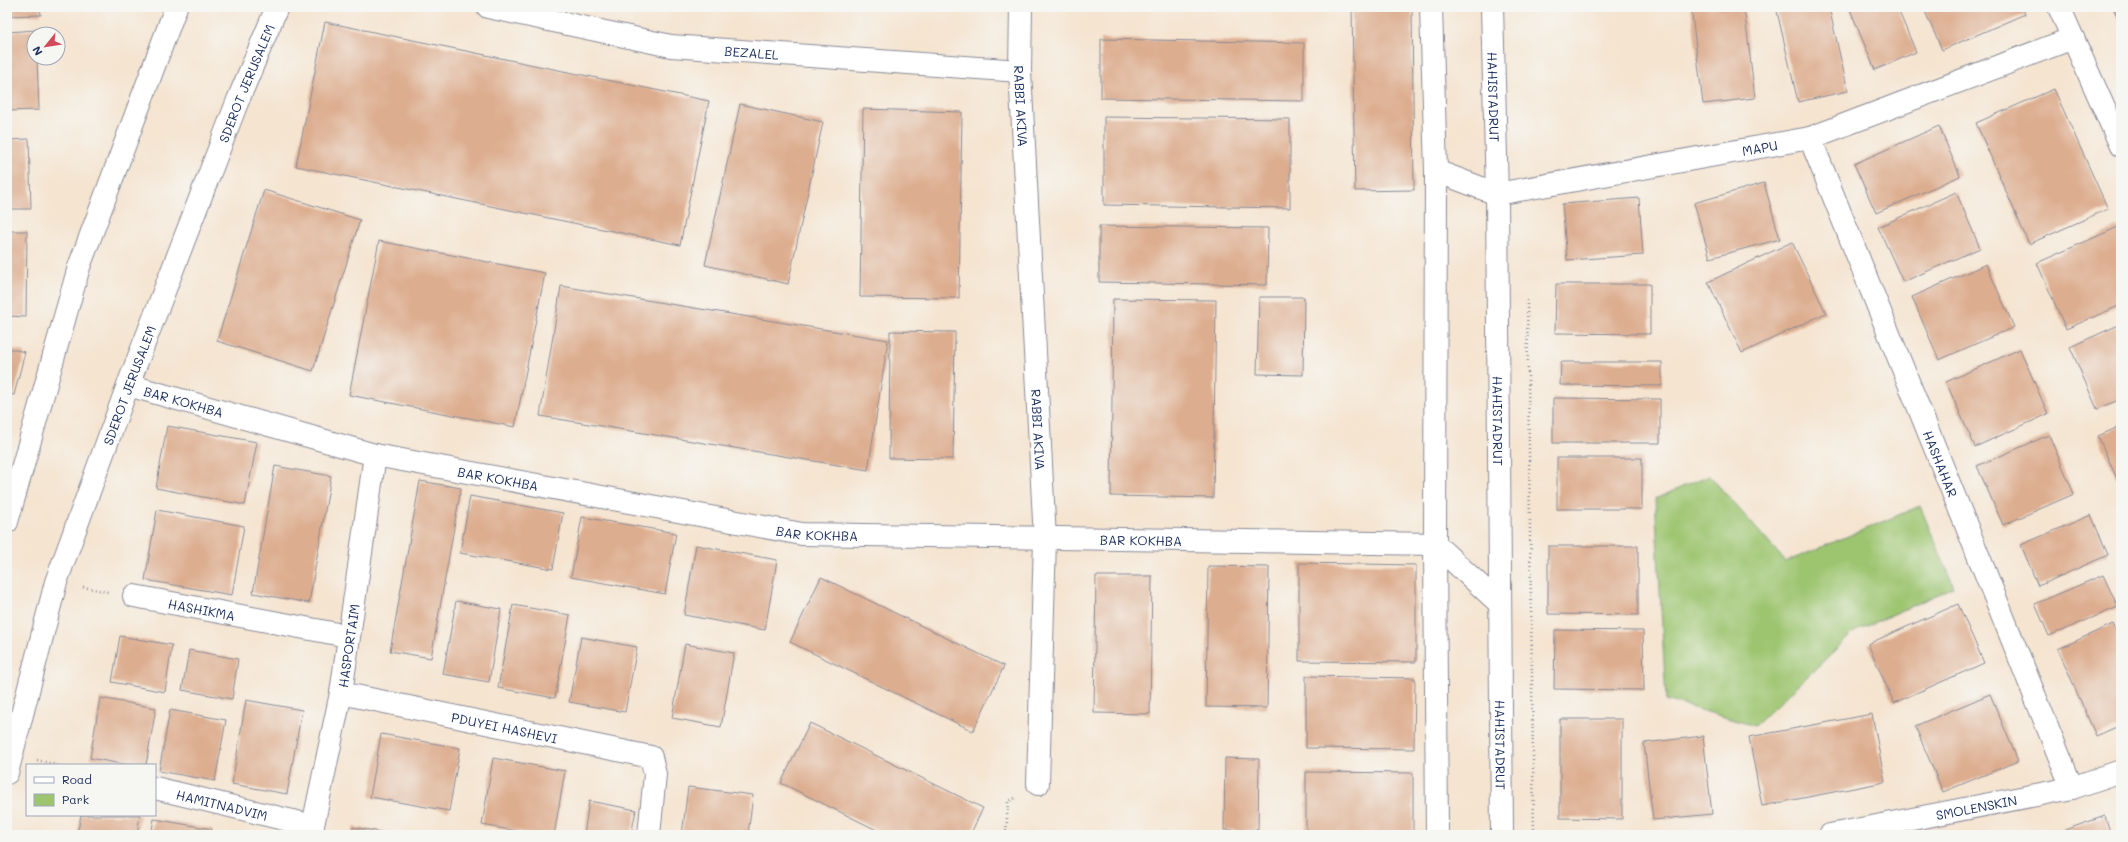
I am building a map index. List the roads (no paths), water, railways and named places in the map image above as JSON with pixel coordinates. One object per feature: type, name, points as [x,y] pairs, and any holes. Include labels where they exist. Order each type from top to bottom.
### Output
[{"type":"street","points":[[7,522],[79,266],[176,7]]},
{"type":"street","name":"SDEROT JERUSALEM","points":[[7,773],[56,582],[128,385],[238,100],[277,7]]},
{"type":"street","name":"BEZALEL","points":[[488,7],[671,46],[1020,71]]},
{"type":"street","name":"RABBI AKIVA","points":[[1022,7],[1020,71],[1045,539],[1038,784]]},
{"type":"street","points":[[1431,7],[1436,171],[1435,544],[1438,835]]},
{"type":"street","name":"HAHISTADRUT","points":[[1492,7],[1497,194],[1502,835]]},
{"type":"street","points":[[2059,7],[2121,146]]},
{"type":"street","name":"MAPU","points":[[1497,194],[1810,138],[2073,38]]},
{"type":"street","name":"HASHAHAR","points":[[1810,138],[2072,788]]},
{"type":"street","points":[[1436,171],[1497,194]]},
{"type":"street","name":"BAR KOKHBA","points":[[128,385],[375,455],[802,534],[1435,544]]},
{"type":"street","name":"HASPORTAIM","points":[[312,830],[340,693],[375,455]]},
{"type":"street","points":[[1435,544],[1500,604]]},
{"type":"street","name":"HASHIKMA","points":[[134,596],[348,636]]},
{"type":"street","name":"PDUYEI HASHEVI","points":[[340,693],[651,757],[655,774],[649,835]]},
{"type":"street","name":"SMOLENSKIN","points":[[1830,835],[2072,788],[2121,771]]},
{"type":"street","name":"HAMITNADVIM","points":[[156,788],[312,830]]}]
